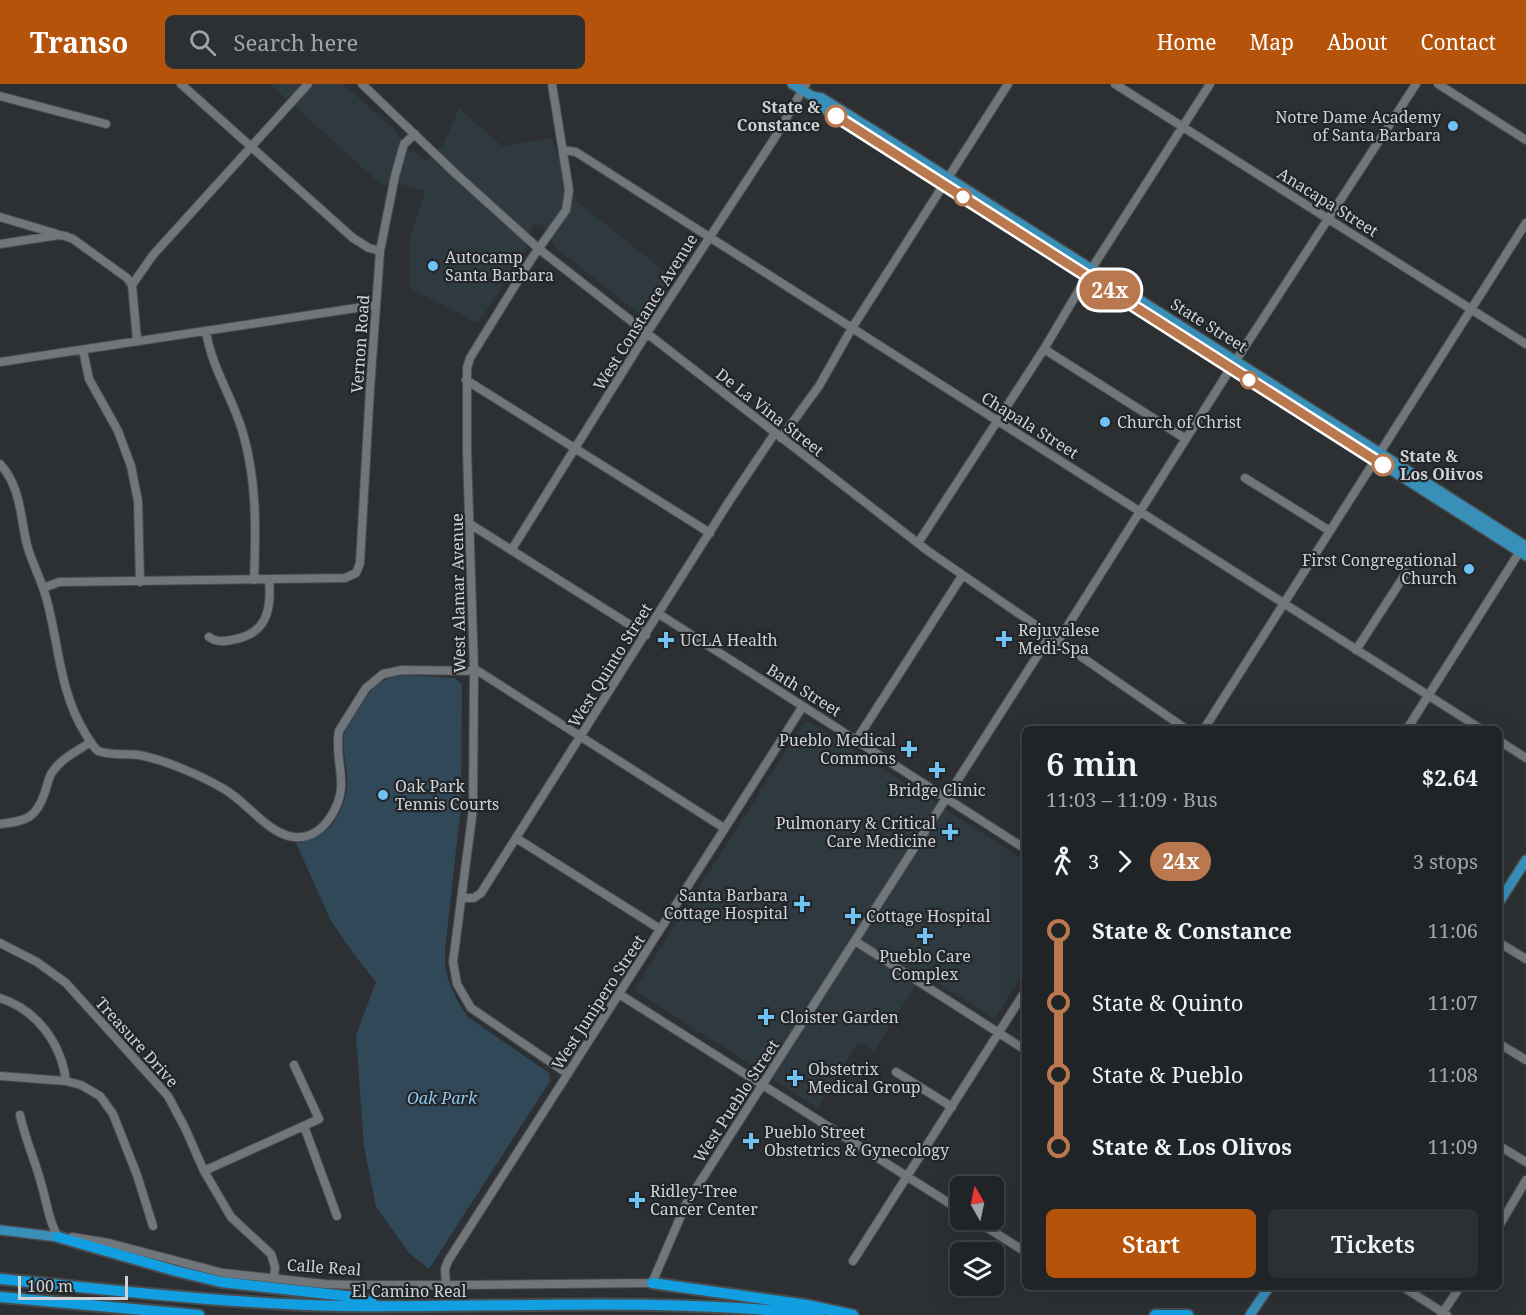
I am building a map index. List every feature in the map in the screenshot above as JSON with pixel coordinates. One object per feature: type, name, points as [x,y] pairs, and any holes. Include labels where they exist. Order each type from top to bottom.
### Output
[{"type":"highway","points":[[58,1238],[176,1272],[221,1282],[355,1297],[384,1306]]},
{"type":"highway","name":"El Camino Real","points":[[0,1279],[227,1300],[315,1305],[708,1307],[820,1315]]},
{"type":"highway","points":[[652,1283],[807,1305],[853,1315]]},
{"type":"highway","points":[[0,1297],[199,1315]]},
{"type":"highway","points":[[1155,1315],[1188,1315]]},
{"type":"main road","name":"State Street","points":[[792,84],[803,87],[812,96],[822,98],[946,182],[1524,548]]},
{"type":"main road","points":[[1502,898],[1526,860]]},
{"type":"main road","name":"Calle Real","points":[[0,1230],[58,1238]]},
{"type":"main road","points":[[1250,1315],[1267,1290]]},
{"type":"street","points":[[181,84],[353,238],[369,248],[381,251]]},
{"type":"street","points":[[132,285],[153,255],[308,84]]},
{"type":"street","name":"De La Vina Street","points":[[362,84],[539,249],[962,576],[1182,726]]},
{"type":"street","name":"West Alamar Avenue","points":[[552,84],[569,200],[559,222],[539,249],[470,358],[466,380],[474,670],[473,809],[453,962],[457,984],[464,1000],[479,1016],[568,1074]]},
{"type":"street","name":"West Quinto Street","points":[[461,898],[478,897],[710,533],[778,436],[819,386],[852,328],[1008,84]]},
{"type":"street","name":"Anacapa Street","points":[[1115,84],[1526,344]]},
{"type":"street","points":[[918,543],[999,421],[1090,272],[1210,84]]},
{"type":"street","points":[[1058,641],[1416,84]]},
{"type":"street","points":[[1438,84],[1526,140]]},
{"type":"street","name":"West Constance Avenue","points":[[512,549],[574,447],[774,139],[803,87]]},
{"type":"street","points":[[0,96],[106,124]]},
{"type":"street","name":"Vernon Road","points":[[268,580],[350,578],[358,570],[381,251],[395,176],[404,144],[415,134]]},
{"type":"street","name":"Chapala Street","points":[[563,150],[576,152],[1476,726]]},
{"type":"street","points":[[0,217],[73,240],[127,278],[132,285],[137,340]]},
{"type":"street","points":[[1205,726],[1526,224]]},
{"type":"street","points":[[0,244],[59,235]]},
{"type":"street","points":[[0,362],[376,304]]},
{"type":"street","points":[[206,331],[213,364],[236,409],[250,458],[256,509],[254,580]]},
{"type":"street","points":[[83,350],[89,379],[117,431],[131,466],[138,501],[140,582]]},
{"type":"street","points":[[1044,350],[1186,439]]},
{"type":"street","points":[[466,380],[710,533]]},
{"type":"street","points":[[0,464],[17,493],[30,557],[43,588],[52,622],[63,682],[74,712],[91,742],[100,752],[152,758],[209,781],[239,799],[277,832],[301,837],[320,829],[337,806],[342,778],[339,731],[372,681],[383,674],[402,670],[474,670],[482,672],[724,828]]},
{"type":"street","points":[[1245,478],[1330,531]]},
{"type":"street","points":[[470,524],[646,635]]},
{"type":"street","points":[[1409,726],[1524,548]]},
{"type":"street","points":[[1356,650],[1406,573]]},
{"type":"street","points":[[857,739],[962,576]]},
{"type":"street","points":[[43,588],[59,582],[268,580],[269,604],[260,627],[240,639],[222,642],[209,637]]},
{"type":"street","name":"Bath Street","points":[[659,614],[1022,847]]},
{"type":"street","name":"West Pueblo Street","points":[[652,1283],[686,1204],[1050,636]]},
{"type":"street","name":"West Junipero Street","points":[[446,1285],[445,1269],[448,1261],[803,706]]},
{"type":"street","points":[[0,825],[20,822],[32,815],[41,804],[51,775],[56,768],[70,755],[91,742]]},
{"type":"street","points":[[1502,743],[1526,758]]},
{"type":"street","points":[[516,838],[660,929]]},
{"type":"street","points":[[855,941],[1022,1048]]},
{"type":"street","name":"Treasure Drive","points":[[0,943],[37,962],[66,983],[162,1089],[172,1103],[204,1171],[231,1217],[271,1254],[275,1267],[274,1278]]},
{"type":"street","points":[[1502,944],[1526,959]]},
{"type":"street","points":[[620,994],[950,1204]]},
{"type":"street","points":[[853,1261],[1022,996]]},
{"type":"street","points":[[0,998],[28,1012],[47,1032],[61,1058],[66,1081]]},
{"type":"street","points":[[1502,1045],[1526,1060]]},
{"type":"street","points":[[204,1171],[320,1119],[294,1065]]},
{"type":"street","points":[[896,1072],[952,1107]]},
{"type":"street","points":[[0,1076],[66,1081],[81,1085],[93,1091],[109,1106],[134,1166],[153,1226]]},
{"type":"street","points":[[20,1115],[28,1148],[41,1182],[51,1225],[58,1238]]},
{"type":"street","points":[[304,1126],[337,1216]]},
{"type":"street","points":[[1502,1147],[1526,1162]]},
{"type":"street","points":[[1502,1221],[1526,1180]]},
{"type":"street","points":[[991,1230],[1022,1250]]},
{"type":"street","name":"Calle Real","points":[[58,1238],[91,1239],[200,1269],[223,1273],[355,1286],[652,1283]]},
{"type":"street","points":[[1408,1290],[1444,1314],[1458,1290]]},
{"type":"shaded area","points":[[270,84],[343,84],[396,131],[410,152],[414,151],[426,162],[443,145],[459,108],[502,146],[551,138],[577,202],[671,276],[645,318],[557,249],[542,224],[533,226],[524,253],[478,323],[409,288],[410,238],[425,191],[401,184],[383,186]]},
{"type":"shaded area","name":"Cottage Hospital","points":[[810,722],[1022,859],[1022,975],[995,1019],[923,974],[874,1051],[858,1041],[818,1108],[634,990],[803,724]]},
{"type":"green space","name":"Oak Park","points":[[402,675],[455,678],[462,685],[461,805],[445,950],[448,980],[468,1017],[549,1073],[550,1081],[429,1269],[409,1253],[376,1207],[364,1146],[356,1035],[376,982],[331,921],[296,843],[318,836],[335,821],[345,800],[347,789],[344,735],[376,685]]},
{"type":"bus line","name":"24x","points":[[836,116],[1383,465]]},
{"type":"place","name":"State & Constance","points":[[836,116]]},
{"type":"place","name":"Notre Dame Academy of Santa Barbara","points":[[1453,126]]},
{"type":"place","name":"Autocamp Santa Barbara","points":[[433,266]]},
{"type":"place","name":"Church of Christ","points":[[1105,422]]},
{"type":"place","name":"State & Los Olivos","points":[[1383,465]]},
{"type":"place","name":"First Congregational Church","points":[[1469,569]]},
{"type":"place","name":"Rejuvalese Medi-Spa","points":[[1004,639]]},
{"type":"place","name":"UCLA Health","points":[[666,640]]},
{"type":"place","name":"Pueblo Medical Commons","points":[[909,749]]},
{"type":"place","name":"Bridge Clinic","points":[[937,770]]},
{"type":"place","name":"Oak Park Tennis Courts","points":[[383,795]]},
{"type":"place","name":"Pulmonary & Critical Care Medicine","points":[[950,832]]},
{"type":"place","name":"Santa Barbara Cottage Hospital","points":[[802,904]]},
{"type":"place","name":"Cottage Hospital","points":[[853,916]]},
{"type":"place","name":"Pueblo Care Complex","points":[[925,936]]},
{"type":"place","name":"Cloister Garden","points":[[766,1017]]},
{"type":"place","name":"Obstetrix Medical Group","points":[[795,1078]]},
{"type":"place","name":"Pueblo Street Obstetrics & Gynecology","points":[[751,1141]]},
{"type":"place","name":"Ridley-Tree Cancer Center","points":[[637,1200]]}]
